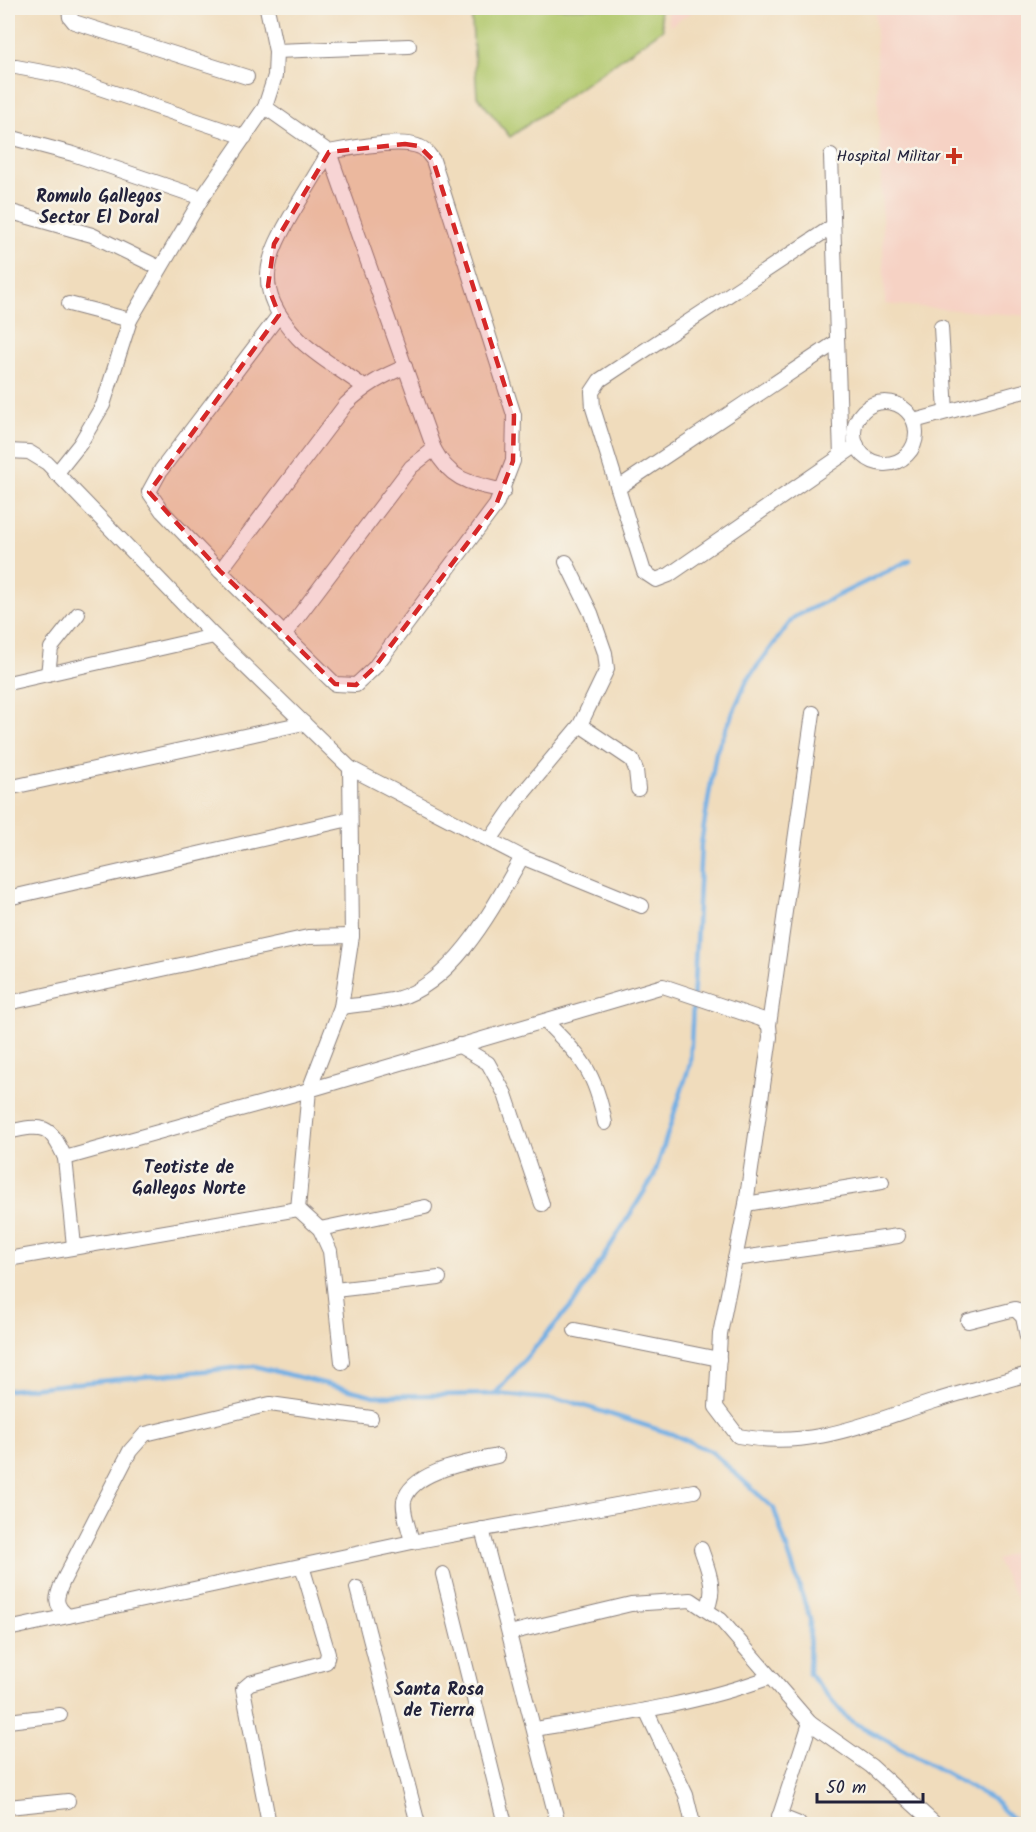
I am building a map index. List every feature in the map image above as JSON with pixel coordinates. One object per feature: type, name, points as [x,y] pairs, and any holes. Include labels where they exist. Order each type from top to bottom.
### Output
[{"type":"street","points":[[69,8],[70,17],[74,22],[247,77]]},
{"type":"street","points":[[56,474],[80,444],[103,405],[130,320],[202,198],[265,107],[274,76],[276,51],[267,8]]},
{"type":"street","points":[[276,51],[409,46]]},
{"type":"street","points":[[16,67],[64,76],[245,137]]},
{"type":"street","points":[[265,107],[329,152],[434,449],[452,474],[469,483],[504,491]]},
{"type":"street","points":[[9,137],[73,154],[202,198]]},
{"type":"street","points":[[279,315],[161,470],[149,492],[162,511],[220,571],[335,684],[356,685],[374,668],[496,505],[504,491],[514,453],[514,415],[433,160],[427,151],[419,146],[405,144],[329,152]]},
{"type":"street","points":[[329,152],[274,244],[267,267],[268,286],[279,315],[299,339],[364,387]]},
{"type":"street","points":[[831,156],[835,343],[841,456]]},
{"type":"street","points":[[9,211],[92,235],[160,268]]},
{"type":"street","points":[[833,226],[600,380],[592,392],[593,408],[644,572],[656,580],[669,575],[857,445]]},
{"type":"street","points":[[69,303],[130,320]]},
{"type":"street","points":[[941,327],[946,412]]},
{"type":"street","points":[[618,488],[835,343]]},
{"type":"street","points":[[220,571],[346,404],[364,387],[381,376],[405,367]]},
{"type":"street","points":[[914,421],[1029,390]]},
{"type":"street","points":[[885,402],[897,405],[907,411],[914,421],[916,433],[914,445],[907,455],[897,462],[885,464],[874,462],[864,455],[857,445],[855,434],[857,422],[863,412],[874,405],[885,402]]},
{"type":"street","points":[[284,635],[411,467],[434,449]]},
{"type":"street","points":[[8,451],[29,453],[47,463],[214,636],[350,768],[522,857],[642,906]]},
{"type":"street","points":[[490,840],[519,798],[580,725],[607,669],[605,653],[591,613],[566,562]]},
{"type":"street","points":[[48,674],[51,648],[78,614]]},
{"type":"street","points":[[8,683],[214,636]]},
{"type":"street","points":[[813,713],[746,1204],[720,1334],[716,1407],[724,1421],[738,1436],[767,1442],[818,1437],[862,1428],[934,1401],[1029,1374]]},
{"type":"street","points":[[8,788],[304,723]]},
{"type":"street","points":[[580,725],[632,760],[636,770],[638,789]]},
{"type":"street","points":[[298,1209],[309,1090],[341,1007],[352,936],[350,768]]},
{"type":"street","points":[[8,898],[349,819]]},
{"type":"street","points":[[341,1007],[398,998],[430,981],[455,962],[495,906],[522,857]]},
{"type":"street","points":[[8,1003],[308,937],[352,936]]},
{"type":"street","points":[[65,1158],[546,1022],[663,986],[678,989],[761,1019],[769,1025]]},
{"type":"street","points":[[546,1022],[585,1064],[599,1091],[604,1123]]},
{"type":"street","points":[[459,1046],[488,1063],[505,1094],[542,1204]]},
{"type":"street","points":[[8,1132],[26,1128],[44,1128],[55,1135],[65,1158],[74,1246]]},
{"type":"street","points":[[746,1204],[882,1182]]},
{"type":"street","points":[[320,1229],[425,1207]]},
{"type":"street","points":[[298,1209],[320,1229],[330,1251],[342,1362]]},
{"type":"street","points":[[8,1259],[298,1209]]},
{"type":"street","points":[[735,1259],[898,1236]]},
{"type":"street","points":[[335,1290],[439,1278]]},
{"type":"street","points":[[968,1321],[1015,1309],[1024,1311],[1029,1341]]},
{"type":"street","points":[[575,1330],[719,1359]]},
{"type":"street","points":[[68,1616],[58,1608],[56,1599],[63,1581],[130,1452],[145,1434],[270,1404],[371,1418]]},
{"type":"street","points":[[412,1542],[404,1503],[409,1490],[423,1478],[451,1467],[497,1456]]},
{"type":"street","points":[[8,1629],[412,1542],[694,1491]]},
{"type":"street","points":[[482,1529],[558,1824]]},
{"type":"street","points":[[701,1549],[712,1587],[707,1609]]},
{"type":"street","points":[[269,1824],[243,1689],[250,1683],[326,1662],[328,1653],[302,1566]]},
{"type":"street","points":[[443,1574],[505,1824]]},
{"type":"street","points":[[357,1588],[418,1824]]},
{"type":"street","points":[[509,1633],[631,1604],[691,1600],[707,1609],[734,1635],[768,1678],[810,1723],[871,1766],[935,1824]]},
{"type":"street","points":[[535,1729],[646,1710],[739,1689],[768,1678]]},
{"type":"street","points":[[646,1710],[686,1795],[693,1824]]},
{"type":"street","points":[[8,1721],[60,1715]]},
{"type":"street","points":[[799,1824],[778,1820],[810,1723]]},
{"type":"street","points":[[8,1807],[68,1801]]},
{"type":"highlighted area","points":[[405,144],[419,146],[433,160],[514,415],[513,461],[496,505],[374,668],[356,685],[335,684],[220,571],[149,492],[279,315],[268,286],[274,244],[329,152]]},
{"type":"shaded area","points":[[666,8],[698,8],[670,26]]},
{"type":"shaded area","name":"Hospital Militar","points":[[875,8],[1028,8],[1028,316],[885,304]]},
{"type":"shaded area","points":[[1028,1545],[1028,1619],[996,1560]]},
{"type":"green space","points":[[471,8],[659,8],[663,29],[510,137],[477,96]]},
{"type":"waterway","points":[[495,1394],[577,1299],[654,1176],[690,1064],[701,844],[716,752],[747,680],[794,617],[910,560]]},
{"type":"waterway","points":[[8,1390],[254,1366],[375,1396],[495,1394],[569,1401],[672,1434],[712,1452],[774,1509],[810,1619],[809,1674],[848,1719],[992,1799],[1018,1824]]},
{"type":"place","name":"Hospital Militar","points":[[954,156]]},
{"type":"district","name":"Romulo Gallegos Sector El Doral","points":[[99,207]]},
{"type":"district","name":"Teotiste de Gallegos Norte","points":[[189,1178]]},
{"type":"district","name":"Santa Rosa de Tierra","points":[[439,1700]]}]
